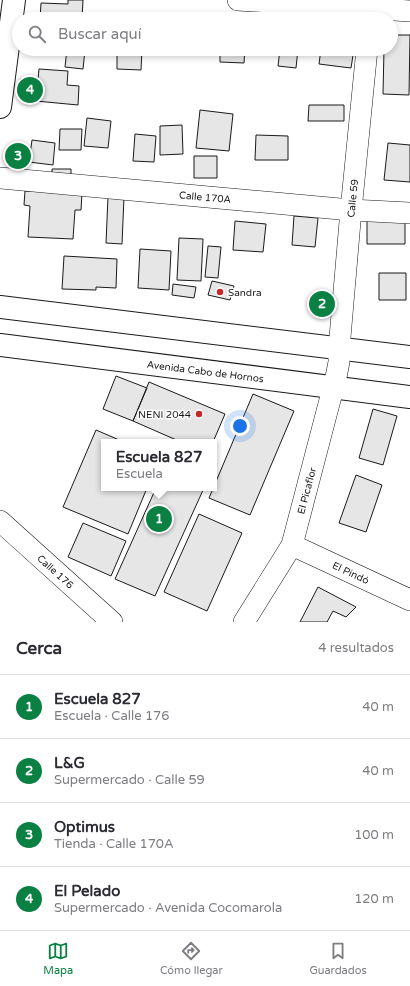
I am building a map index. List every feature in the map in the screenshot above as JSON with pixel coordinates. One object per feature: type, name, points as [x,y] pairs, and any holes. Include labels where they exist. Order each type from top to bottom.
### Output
[{"type":"main road","points":[[12,12],[14,0]]},
{"type":"main road","points":[[0,107],[12,15]]},
{"type":"main road","points":[[0,307],[410,357]]},
{"type":"main road","name":"Avenida Cabo de Hornos","points":[[0,345],[410,397]]},
{"type":"street","points":[[238,0],[410,10]]},
{"type":"street","name":"Calle 59","points":[[339,349],[351,210],[367,56]]},
{"type":"street","name":"Calle 170A","points":[[0,178],[351,210],[410,213]]},
{"type":"street","name":"El Picaflor","points":[[244,622],[292,545],[339,362],[339,349]]},
{"type":"street","name":"Calle 176","points":[[0,521],[112,622]]},
{"type":"street","name":"El Pindó","points":[[292,545],[410,600]]},
{"type":"building","points":[[68,0],[83,0],[82,12],[40,12],[41,3],[68,4]]},
{"type":"building","points":[[398,35],[410,35],[409,95],[383,94],[384,56],[398,56]]},
{"type":"building","points":[[66,56],[84,56],[83,69],[65,67]]},
{"type":"building","points":[[117,56],[142,56],[141,70],[117,69]]},
{"type":"building","points":[[220,56],[244,56],[244,63],[220,62]]},
{"type":"building","points":[[279,56],[297,56],[296,68],[278,66]]},
{"type":"building","points":[[320,56],[353,56],[351,68],[319,64]]},
{"type":"building","points":[[39,69],[68,71],[67,85],[79,86],[78,105],[36,101]]},
{"type":"building","points":[[20,79],[32,79],[32,99],[20,99]]},
{"type":"building","points":[[309,105],[344,105],[344,121],[308,121]]},
{"type":"building","points":[[200,110],[233,114],[229,151],[196,148]]},
{"type":"building","points":[[87,118],[111,121],[108,148],[84,146]]},
{"type":"building","points":[[182,125],[183,154],[160,155],[160,126]]},
{"type":"building","points":[[60,129],[82,129],[81,150],[59,150]]},
{"type":"building","points":[[135,134],[156,136],[154,162],[133,161]]},
{"type":"building","points":[[256,135],[288,136],[288,160],[255,160]]},
{"type":"building","points":[[32,140],[55,143],[53,165],[29,162]]},
{"type":"building","points":[[388,143],[410,145],[410,182],[384,180]]},
{"type":"building","points":[[194,156],[217,156],[217,178],[194,178]]},
{"type":"building","points":[[52,169],[71,169],[71,179],[52,179]]},
{"type":"building","points":[[25,191],[82,193],[81,210],[75,210],[73,239],[28,237],[30,206],[24,205]]},
{"type":"building","points":[[108,197],[124,197],[122,244],[106,243]]},
{"type":"building","points":[[294,216],[318,218],[315,247],[292,245]]},
{"type":"building","points":[[367,219],[405,219],[405,244],[367,244]]},
{"type":"building","points":[[235,221],[266,224],[263,252],[233,250]]},
{"type":"building","points":[[179,238],[203,239],[201,281],[177,280]]},
{"type":"building","points":[[208,246],[221,247],[218,278],[205,277]]},
{"type":"building","points":[[140,249],[171,251],[169,290],[138,288]]},
{"type":"building","points":[[64,256],[117,259],[116,288],[96,287],[96,290],[62,289]]},
{"type":"building","points":[[379,273],[406,273],[406,300],[379,300]]},
{"type":"building","points":[[212,281],[234,286],[230,300],[208,295]]},
{"type":"building","points":[[173,284],[196,287],[194,298],[172,295]]},
{"type":"building","points":[[116,376],[147,388],[133,421],[103,409]]},
{"type":"building","points":[[149,382],[225,414],[214,439],[174,439],[133,421]]},
{"type":"building","points":[[253,394],[294,411],[250,515],[209,498],[212,491],[217,491],[217,479]]},
{"type":"building","points":[[373,409],[397,416],[383,465],[359,458]]},
{"type":"building","points":[[96,430],[117,439],[101,439],[101,491],[146,491],[128,534],[63,507]]},
{"type":"building","points":[[356,475],[382,485],[366,532],[339,523]]},
{"type":"building","points":[[155,491],[203,491],[155,596],[115,579]]},
{"type":"building","points":[[199,514],[242,533],[207,611],[164,592]]},
{"type":"building","points":[[83,523],[126,541],[111,576],[68,557]]},
{"type":"building","points":[[318,587],[356,607],[346,617],[333,611],[327,622],[300,622]]},
{"type":"place","name":"El Pelado","points":[[30,90]]},
{"type":"place","name":"Optimus","points":[[18,156]]},
{"type":"place","name":"Sandra","points":[[220,292]]},
{"type":"place","name":"L&G","points":[[322,304]]},
{"type":"place","name":"NENI 2044","points":[[199,414]]},
{"type":"place","name":"Escuela 827","points":[[159,519]]}]
